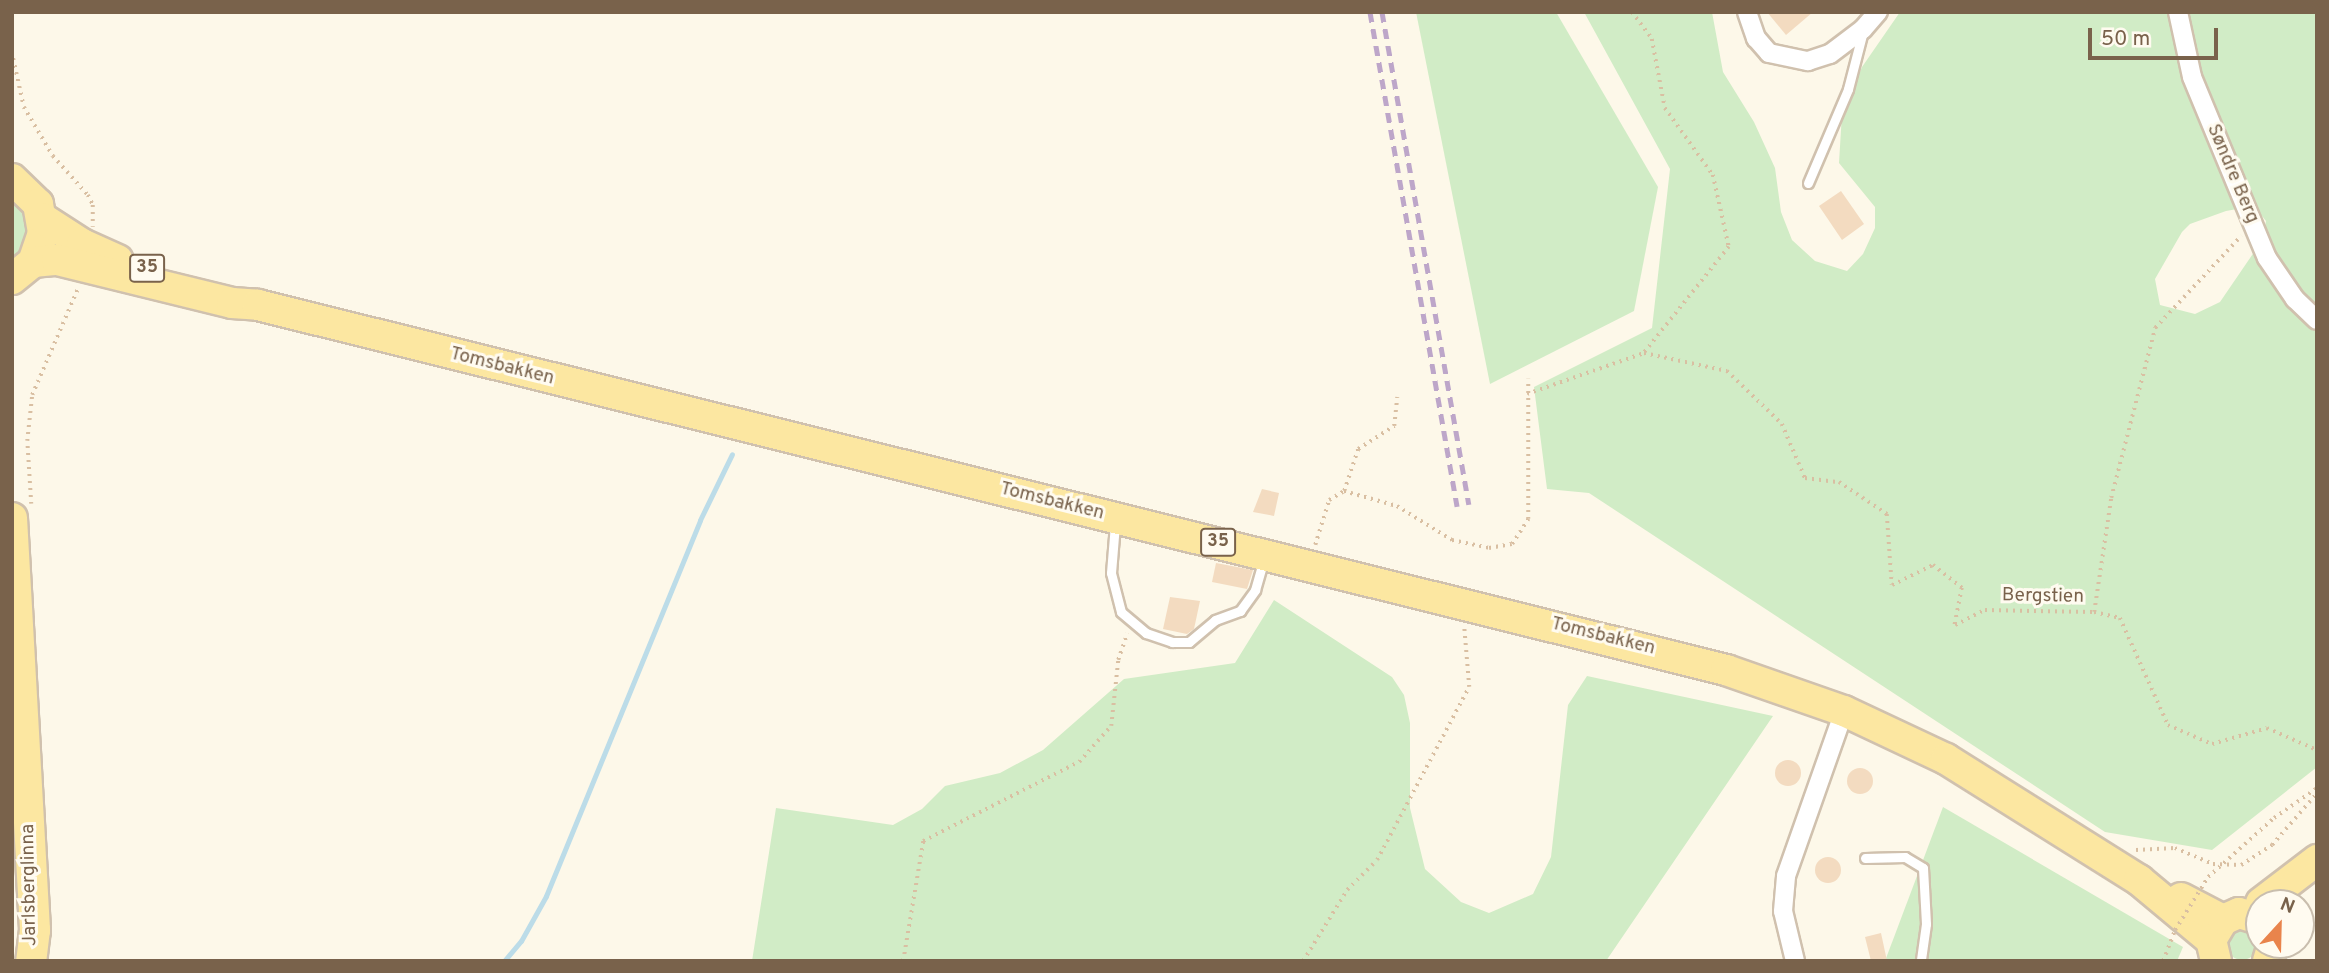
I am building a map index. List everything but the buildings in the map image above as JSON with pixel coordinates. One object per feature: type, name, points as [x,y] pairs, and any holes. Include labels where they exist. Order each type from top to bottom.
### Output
[{"type":"main road","name":"35","points":[[12,179],[30,192],[42,218],[40,248],[19,277]]},
{"type":"main road","name":"35","points":[[42,218],[82,244],[116,259],[235,294],[258,305]]},
{"type":"main road","name":"35","points":[[19,277],[57,260],[232,303],[258,305]]},
{"type":"main road","name":"Tomsbakken","points":[[258,305],[1454,599],[1713,666],[1843,711],[1984,780],[2139,880],[2234,931]]},
{"type":"main road","name":"Jarlsberglinna","points":[[22,513],[35,930],[31,960]]},
{"type":"main road","name":"Jarlsberglinna","points":[[12,810],[23,935],[31,960]]},
{"type":"main road","points":[[2300,889],[2317,860]]},
{"type":"main road","points":[[2234,931],[2317,860]]},
{"type":"street","points":[[1747,12],[1769,53],[1786,59],[1808,61],[1830,54],[1863,29],[1878,12]]},
{"type":"street","name":"Søndre Berg","points":[[2178,12],[2192,77],[2267,258],[2295,299],[2317,320]]},
{"type":"street","points":[[1795,961],[1783,911],[1786,876],[1843,711]]},
{"type":"lane","points":[[1808,183],[1848,89],[1863,29]]},
{"type":"lane","points":[[1116,517],[1111,573],[1121,612],[1131,624],[1159,639],[1193,640],[1215,620],[1240,611],[1255,590],[1265,553]]},
{"type":"lane","points":[[1866,858],[1905,857],[1923,868],[1926,924],[1921,961]]},
{"type":"path","points":[[1527,394],[1644,353],[1729,247],[1713,175],[1665,108],[1652,39],[1632,12]]},
{"type":"path","points":[[12,52],[24,107],[36,132],[93,205],[92,231]]},
{"type":"path","name":"Bergstien","points":[[2094,612],[2111,498],[2154,328],[2252,224]]},
{"type":"path","points":[[22,513],[32,395],[79,285]]},
{"type":"path","name":"Bergstien","points":[[1644,353],[1727,371],[1782,424],[1805,478],[1839,482],[1888,514],[1892,585],[1933,565],[1962,588],[1955,625],[1985,610],[2094,612],[2120,618],[2168,725],[2211,744],[2267,728],[2317,750]]},
{"type":"path","points":[[1344,491],[1397,506],[1452,540],[1489,548],[1512,544],[1528,519],[1528,379]]},
{"type":"path","points":[[1311,564],[1325,507],[1344,491],[1358,449],[1394,426],[1396,397]]},
{"type":"path","points":[[1303,961],[1338,905],[1377,860],[1469,687],[1468,643],[1454,599]]},
{"type":"path","points":[[903,961],[923,841],[1079,762],[1111,726],[1118,660],[1131,624]]},
{"type":"path","points":[[2114,863],[2129,851],[2166,847],[2213,864],[2241,865],[2272,845],[2317,790]]},
{"type":"path","points":[[2163,961],[2175,930],[2208,877],[2274,818],[2317,790]]},
{"type":"green space","points":[[1416,12],[1556,12],[1658,187],[1634,311],[1490,384]]},
{"type":"green space","points":[[1584,12],[1712,12],[1723,72],[1754,122],[1775,168],[1781,212],[1792,240],[1815,261],[1847,271],[1863,254],[1875,228],[1875,207],[1839,163],[1842,113],[1862,67],[1900,12],[2317,12],[2317,767],[2212,850],[2105,832],[1589,493],[1547,489],[1534,387],[1652,328],[1670,169]],"holes":[[[2254,206],[2266,221],[2263,239],[2220,302],[2195,314],[2160,305],[2155,279],[2182,232],[2190,224],[2226,211]]]},
{"type":"green space","points":[[12,194],[25,207],[30,239],[12,266]]},
{"type":"green space","points":[[1274,600],[1392,677],[1404,695],[1410,723],[1410,808],[1425,869],[1461,902],[1489,913],[1533,894],[1551,857],[1568,705],[1587,676],[1773,716],[1606,961],[752,961],[776,808],[893,825],[922,809],[945,786],[1000,773],[1043,750],[1124,679],[1235,663]]},
{"type":"green space","points":[[1943,807],[2183,947],[2177,961],[1885,961]]},
{"type":"green space","points":[[2245,930],[2245,959],[2248,959],[2242,960],[2231,956],[2227,945],[2231,934]]},
{"type":"waterway","points":[[504,961],[521,941],[546,896],[700,520],[732,454]]},
{"type":"railway","points":[[1370,12],[1457,506]]},
{"type":"railway","points":[[1382,12],[1469,504]]}]
